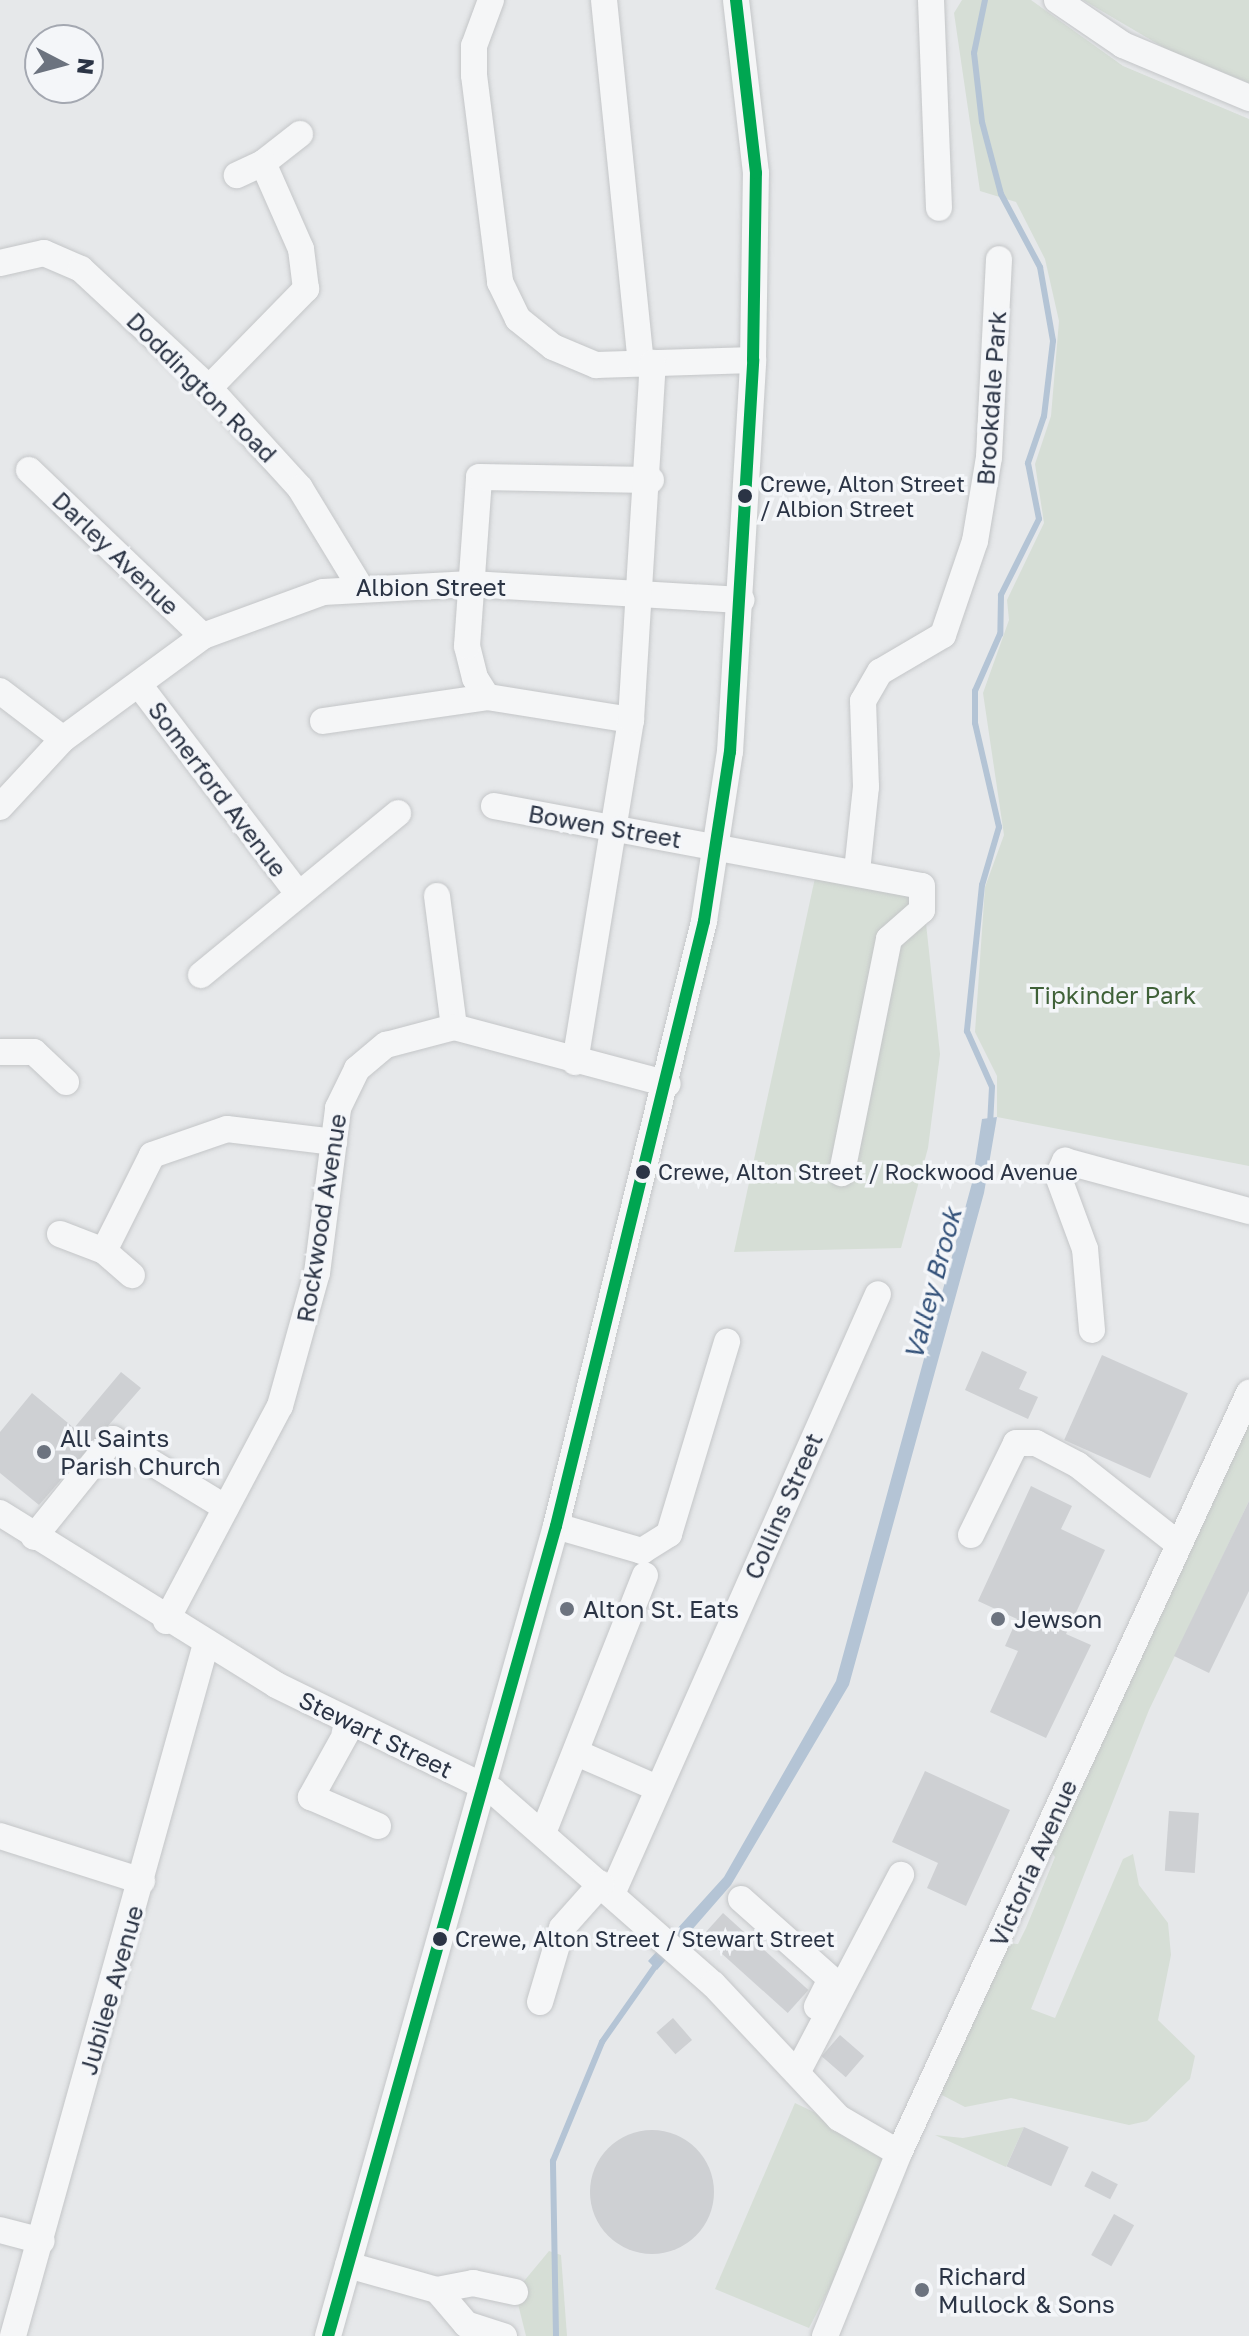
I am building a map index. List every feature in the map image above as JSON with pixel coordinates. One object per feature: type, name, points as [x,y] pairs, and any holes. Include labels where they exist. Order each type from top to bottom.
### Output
[{"type":"street","points":[[491,0],[474,46],[474,75],[500,282],[518,319],[553,347],[596,365],[753,360]]},
{"type":"street","points":[[575,1062],[616,828],[631,720],[651,480],[647,363],[604,0]]},
{"type":"street","points":[[328,2336],[481,1783],[556,1526],[668,1084],[716,846],[742,600],[753,360],[756,173],[736,0]]},
{"type":"street","points":[[931,0],[939,208]]},
{"type":"street","points":[[1057,0],[1123,45],[1249,98]]},
{"type":"street","points":[[237,175],[263,163],[300,134]]},
{"type":"street","points":[[209,388],[306,289],[301,249],[263,163]]},
{"type":"street","name":"Doddington Road","points":[[0,263],[44,253],[81,269],[209,388],[300,488],[359,585]]},
{"type":"street","name":"Brookdale Park","points":[[857,871],[869,687],[943,635],[975,541],[989,457],[999,259]]},
{"type":"street","name":"Darley Avenue","points":[[29,470],[203,636]]},
{"type":"street","points":[[487,697],[467,646],[479,477],[651,480]]},
{"type":"street","name":"Albion Street","points":[[0,807],[63,739],[140,686],[203,636],[359,585],[471,584],[742,600]]},
{"type":"street","name":"Somerford Avenue","points":[[140,686],[296,891]]},
{"type":"street","points":[[0,691],[63,739]]},
{"type":"street","points":[[323,721],[487,697],[631,720]]},
{"type":"street","name":"Bowen Street","points":[[494,806],[716,846]]},
{"type":"street","name":"Somerford Avenue","points":[[201,975],[296,891],[398,813]]},
{"type":"street","points":[[716,846],[922,886],[922,910],[889,939],[842,1173]]},
{"type":"street","points":[[437,896],[454,1027],[575,1062],[668,1084]]},
{"type":"street","name":"Rockwood Avenue","points":[[166,1621],[226,1508],[295,1364],[317,1273],[343,1094],[368,1058],[386,1045],[454,1027]]},
{"type":"street","points":[[0,1052],[34,1052],[66,1082]]},
{"type":"street","points":[[104,1251],[152,1155],[227,1129],[334,1142]]},
{"type":"street","points":[[1092,1330],[1085,1249],[1058,1176],[1065,1161],[1249,1211]]},
{"type":"street","points":[[60,1234],[104,1251],[132,1275]]},
{"type":"street","name":"Collins Street","points":[[540,2002],[562,1928],[606,1889],[657,1788],[878,1294]]},
{"type":"street","points":[[556,1526],[642,1551],[669,1534],[727,1342]]},
{"type":"street","name":"Victoria Avenue","points":[[825,2336],[899,2153],[1177,1543],[1249,1393]]},
{"type":"street","points":[[34,1537],[113,1439],[226,1508]]},
{"type":"street","points":[[971,1535],[1016,1443],[1036,1443],[1078,1465],[1177,1543]]},
{"type":"street","name":"Stewart Street","points":[[0,1513],[206,1644],[352,1723],[481,1783],[543,1833],[685,1958],[855,2132],[899,2153]]},
{"type":"street","points":[[543,1833],[645,1576]]},
{"type":"street","name":"Jubilee Avenue","points":[[13,2336],[42,2241],[206,1644]]},
{"type":"street","points":[[352,1723],[311,1797],[378,1826]]},
{"type":"street","points":[[577,1753],[657,1788]]},
{"type":"street","points":[[0,1836],[142,1881]]},
{"type":"street","points":[[793,2069],[901,1875]]},
{"type":"street","points":[[741,1899],[831,1979],[793,2069]]},
{"type":"street","points":[[0,2230],[42,2241]]},
{"type":"street","points":[[348,2265],[437,2290],[473,2283],[515,2292]]},
{"type":"street","points":[[437,2290],[466,2324],[504,2336]]},
{"type":"green space","name":"Tipkinder Park","points":[[962,0],[1031,0],[1123,66],[1249,119],[1249,1166],[997,1117],[997,1076],[975,1032],[985,887],[1004,835],[983,693],[1009,620],[1007,600],[1044,523],[1035,464],[1051,416],[1059,321],[1045,259],[1016,202],[980,191],[954,13]]},
{"type":"green space","points":[[1083,0],[1249,0],[1249,83],[1168,50]]},
{"type":"green space","points":[[818,864],[922,886],[940,1054],[928,1148],[901,1248],[734,1252]]},
{"type":"green space","points":[[1249,1421],[1249,1501],[1149,1710],[1031,2009],[1055,2018],[1123,1859],[1133,1854],[1139,1885],[1168,1923],[1171,1955],[1158,2020],[1195,2056],[1190,2079],[1147,2121],[1129,2125],[1011,2098],[965,2107],[938,2093],[1005,1943],[1018,1944],[1026,1928],[1055,1857],[1048,1848]]},
{"type":"green space","points":[[795,2103],[899,2153],[809,2328],[715,2289]]},
{"type":"green space","points":[[1024,2127],[1006,2167],[935,2135],[963,2138]]},
{"type":"green space","points":[[549,2251],[561,2255],[567,2336],[526,2336],[515,2292]]},
{"type":"water","points":[[997,1117],[984,1193],[849,1685],[731,1885],[657,1970],[648,1961],[724,1877],[836,1681],[972,1183],[982,1119]]},
{"type":"building","points":[[982,1351],[1027,1372],[1019,1389],[1038,1397],[1028,1419],[965,1390]]},
{"type":"building","points":[[1102,1355],[1188,1393],[1150,1478],[1064,1440]]},
{"type":"building","name":"All Saints Parish Church","points":[[121,1372],[141,1388],[39,1505],[0,1473],[0,1432],[32,1393],[74,1428]]},
{"type":"building","points":[[1031,1486],[1072,1506],[1061,1529],[1105,1550],[1066,1634],[1091,1645],[1046,1738],[990,1712],[1018,1651],[1005,1646],[1017,1619],[978,1601]]},
{"type":"building","points":[[1249,1501],[1249,1591],[1209,1673],[1174,1656]]},
{"type":"building","points":[[925,1771],[1010,1810],[966,1906],[927,1888],[938,1863],[892,1842]]},
{"type":"building","points":[[1169,1811],[1199,1813],[1195,1873],[1165,1871]]},
{"type":"building","points":[[723,1913],[808,1990],[788,2013],[702,1936]]},
{"type":"building","points":[[673,2018],[692,2040],[675,2054],[656,2032]]},
{"type":"building","points":[[840,2035],[864,2056],[846,2077],[822,2056]]},
{"type":"building","points":[[1024,2127],[1069,2147],[1051,2186],[1007,2166]]},
{"type":"building","points":[[652,2130],[676,2135],[696,2148],[709,2168],[714,2192],[709,2216],[696,2236],[676,2249],[652,2254],[628,2249],[608,2236],[595,2216],[590,2192],[595,2168],[608,2148],[628,2135]]},
{"type":"building","points":[[1092,2171],[1118,2184],[1110,2199],[1084,2186]]},
{"type":"building","points":[[1114,2214],[1134,2225],[1111,2266],[1091,2255]]},
{"type":"waterway","name":"Valley Brook","points":[[985,0],[974,53],[982,122],[1001,194],[1040,267],[1053,341],[1044,416],[1028,463],[1039,519],[1001,595],[1000,634],[975,691],[975,723],[999,827],[982,885],[967,1031],[992,1087],[990,1126]]},
{"type":"waterway","name":"Valley Brook","points":[[556,2336],[553,2161],[602,2042],[659,1961]]},
{"type":"transit line","points":[[328,2336],[556,1526],[704,921],[730,752],[753,360],[756,173],[736,0]]},
{"type":"place","name":"Crewe, Alton Street / Albion Street","points":[[745,496]]},
{"type":"place","name":"Crewe, Alton Street / Rockwood Avenue","points":[[643,1172]]},
{"type":"place","name":"All Saints Parish Church","points":[[44,1452]]},
{"type":"place","name":"Alton St. Eats","points":[[567,1609]]},
{"type":"place","name":"Jewson","points":[[998,1619]]},
{"type":"place","name":"Crewe, Alton Street / Stewart Street","points":[[440,1939]]},
{"type":"place","name":"Richard Mullock & Sons","points":[[922,2290]]}]
